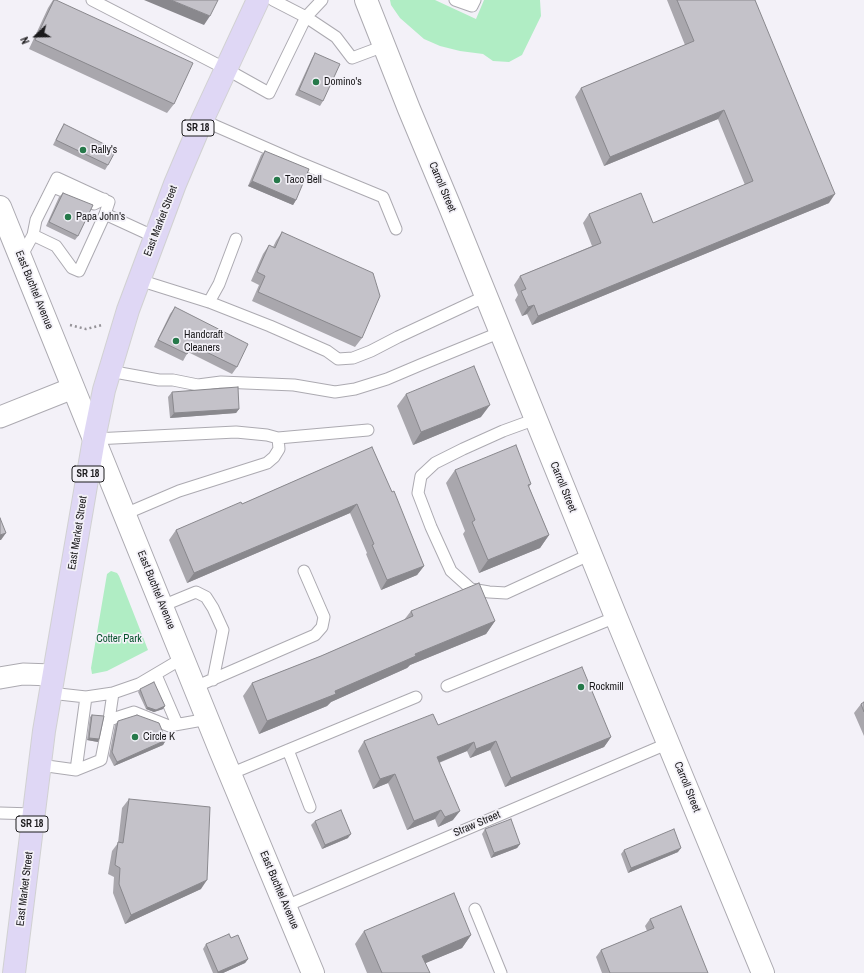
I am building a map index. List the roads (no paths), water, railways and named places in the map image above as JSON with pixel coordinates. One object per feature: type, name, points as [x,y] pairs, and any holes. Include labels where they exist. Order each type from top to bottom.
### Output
[{"type":"main road","name":"East Market Street","points":[[14,973],[40,765],[52,684],[94,438],[104,390],[128,310],[175,184],[202,120],[258,0]]},
{"type":"street","name":"Carroll Street","points":[[366,0],[616,617],[763,973]]},
{"type":"street","name":"East Buchtel Avenue","points":[[0,207],[183,658],[204,683],[208,719],[313,973]]},
{"type":"street","points":[[0,417],[73,388]]},
{"type":"street","points":[[0,678],[23,674],[52,684]]},
{"type":"lane","points":[[92,0],[226,69],[269,93],[306,17],[322,0]]},
{"type":"lane","points":[[273,0],[306,17],[336,37],[352,58],[384,46]]},
{"type":"lane","points":[[455,0],[472,6],[475,0]]},
{"type":"lane","points":[[202,120],[383,197],[396,229]]},
{"type":"lane","points":[[21,257],[33,235],[36,220],[57,178],[109,202],[79,271],[72,268],[56,246],[33,235]]},
{"type":"lane","points":[[105,214],[155,237]]},
{"type":"lane","points":[[209,302],[219,284],[236,240]]},
{"type":"lane","points":[[139,280],[209,302],[270,326],[327,351],[338,358],[353,358],[371,351],[486,296]]},
{"type":"lane","points":[[109,371],[159,380],[174,380],[198,385],[221,382],[294,386],[335,392],[355,389],[387,379],[501,332]]},
{"type":"lane","points":[[536,419],[503,431],[463,449],[435,463],[421,476],[418,493],[431,527],[451,571],[471,589],[506,593],[591,554]]},
{"type":"lane","points":[[94,438],[236,432],[268,435],[278,438],[368,430]]},
{"type":"lane","points":[[125,514],[180,491],[267,463],[274,457],[279,449],[278,438]]},
{"type":"lane","points":[[204,683],[315,635],[322,627],[324,617],[304,570]]},
{"type":"lane","points":[[162,606],[196,592],[206,597],[213,608],[223,630],[204,683]]},
{"type":"lane","points":[[447,686],[616,617]]},
{"type":"lane","points":[[52,684],[86,697],[113,693],[140,687],[183,658]]},
{"type":"lane","points":[[156,675],[177,724]]},
{"type":"lane","points":[[40,765],[76,770],[101,760],[113,693]]},
{"type":"lane","points":[[230,774],[416,696]]},
{"type":"lane","points":[[76,770],[86,697]]},
{"type":"lane","points":[[109,720],[134,712],[153,717],[169,726],[208,719]]},
{"type":"lane","name":"Straw Street","points":[[286,906],[669,743]]},
{"type":"lane","points":[[288,750],[310,807]]},
{"type":"lane","points":[[0,813],[34,814]]},
{"type":"lane","points":[[475,909],[501,973]]},
{"type":"place","name":"Domino's","points":[[316,82]]},
{"type":"place","name":"Rally's","points":[[83,150]]},
{"type":"place","name":"Taco Bell","points":[[277,180]]},
{"type":"place","name":"Papa John's","points":[[68,217]]},
{"type":"place","name":"Handcraft Cleaners","points":[[176,341]]},
{"type":"place","name":"Rockmill","points":[[581,687]]},
{"type":"place","name":"Circle K","points":[[135,737]]},
{"type":"park label","name":"Cotter Park","points":[[119,639]]}]
